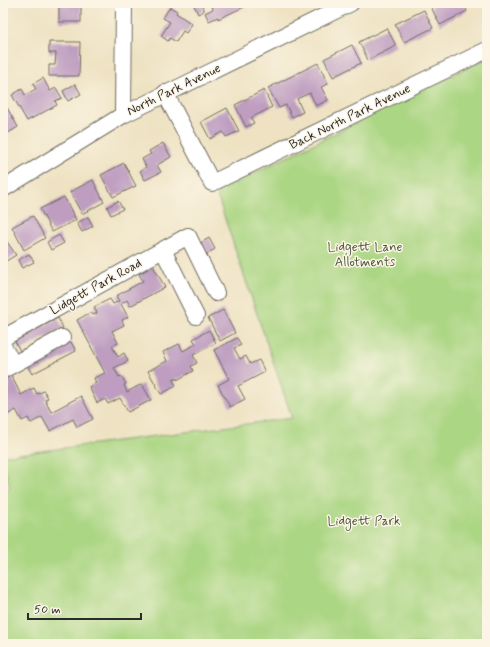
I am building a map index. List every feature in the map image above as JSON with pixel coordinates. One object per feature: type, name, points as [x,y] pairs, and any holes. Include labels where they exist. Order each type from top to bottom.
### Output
[{"type":"street","points":[[122,115],[124,3]]},
{"type":"street","name":"North Park Avenue","points":[[3,189],[122,115],[351,3]]},
{"type":"street","name":"Back North Park Avenue","points":[[165,94],[212,183],[487,50]]},
{"type":"street","name":"Lidgett Park Road","points":[[3,338],[188,236],[216,293]]},
{"type":"street","points":[[163,250],[196,316]]},
{"type":"street","points":[[3,346],[8,367],[62,338]]},
{"type":"green space","name":"Lidgett Park","points":[[487,58],[487,644],[3,644],[3,492],[10,487],[3,464],[3,456],[292,418],[216,192]]},
{"type":"building","points":[[59,3],[81,3],[81,22],[59,22]]},
{"type":"building","points":[[193,3],[201,3],[204,11],[198,14]]},
{"type":"building","points":[[211,3],[245,3],[246,6],[218,19],[218,17],[209,21],[205,13],[213,9]]},
{"type":"building","points":[[438,3],[463,3],[467,11],[440,25],[431,7]]},
{"type":"building","points":[[170,7],[192,24],[186,33],[183,31],[176,42],[170,38],[168,41],[161,36],[170,22],[163,18]]},
{"type":"building","points":[[424,10],[433,28],[404,42],[395,24]]},
{"type":"building","points":[[387,28],[396,46],[368,60],[359,42]]},
{"type":"building","points":[[49,42],[80,42],[79,76],[49,76],[49,65],[55,65],[56,53],[49,53]]},
{"type":"building","points":[[352,45],[361,63],[333,77],[324,59]]},
{"type":"building","points":[[318,63],[328,84],[321,87],[328,100],[316,106],[310,93],[303,96],[297,99],[303,112],[292,117],[286,105],[279,108],[268,88]]},
{"type":"building","points":[[43,78],[50,91],[56,88],[62,98],[55,101],[57,105],[27,121],[12,95],[22,89],[25,95],[36,89],[33,84]]},
{"type":"building","points":[[75,84],[81,94],[68,101],[63,91]]},
{"type":"building","points":[[264,90],[272,107],[251,118],[254,123],[246,127],[235,105]]},
{"type":"building","points":[[3,101],[18,127],[3,136]]},
{"type":"building","points":[[227,108],[239,131],[226,137],[223,132],[210,139],[201,122]]},
{"type":"building","points":[[163,143],[171,157],[157,165],[161,172],[145,180],[140,171],[146,167],[142,159],[151,154],[149,151]]},
{"type":"building","points":[[124,163],[136,186],[113,197],[101,175]]},
{"type":"building","points":[[93,180],[104,202],[82,214],[70,192]]},
{"type":"building","points":[[64,197],[76,220],[52,232],[40,209]]},
{"type":"building","points":[[118,201],[123,209],[111,215],[107,207]]},
{"type":"building","points":[[33,216],[45,238],[24,250],[12,227]]},
{"type":"building","points":[[88,217],[93,226],[82,232],[77,223]]},
{"type":"building","points":[[59,235],[64,243],[51,250],[47,242]]},
{"type":"building","points":[[3,236],[16,255],[3,263]]},
{"type":"building","points":[[209,238],[215,249],[205,255],[199,244]]},
{"type":"building","points":[[29,254],[34,262],[22,268],[18,260]]},
{"type":"building","points":[[153,266],[165,287],[130,306],[127,300],[121,304],[128,317],[122,320],[124,325],[112,331],[118,343],[112,346],[118,357],[124,353],[128,361],[114,368],[119,377],[121,376],[126,384],[124,385],[127,392],[142,384],[151,400],[128,412],[120,398],[108,404],[105,399],[97,403],[89,387],[96,383],[94,378],[105,373],[77,320],[91,312],[93,315],[97,313],[94,307],[110,299],[113,304],[119,301],[116,296],[143,281],[139,274]]},
{"type":"building","points":[[223,310],[235,333],[220,341],[208,318]]},
{"type":"building","points":[[58,318],[63,328],[20,351],[15,341]]},
{"type":"building","points":[[209,330],[216,343],[193,355],[197,363],[191,366],[193,371],[177,380],[177,378],[173,380],[176,386],[161,394],[148,371],[167,361],[163,352],[179,344],[183,351],[196,344],[193,339]]},
{"type":"building","points":[[237,338],[241,345],[234,348],[240,359],[246,356],[250,364],[259,360],[265,372],[238,386],[245,399],[230,407],[218,385],[229,379],[214,350]]},
{"type":"building","points":[[71,342],[76,351],[32,374],[27,365]]},
{"type":"building","points":[[11,375],[21,395],[34,388],[37,394],[44,391],[48,398],[45,400],[51,412],[81,396],[93,419],[77,427],[73,419],[50,431],[42,417],[31,423],[28,418],[22,421],[16,410],[3,417],[3,380]]},
{"type":"park label","name":"Lidgett Lane Allotments","points":[[365,254]]}]
